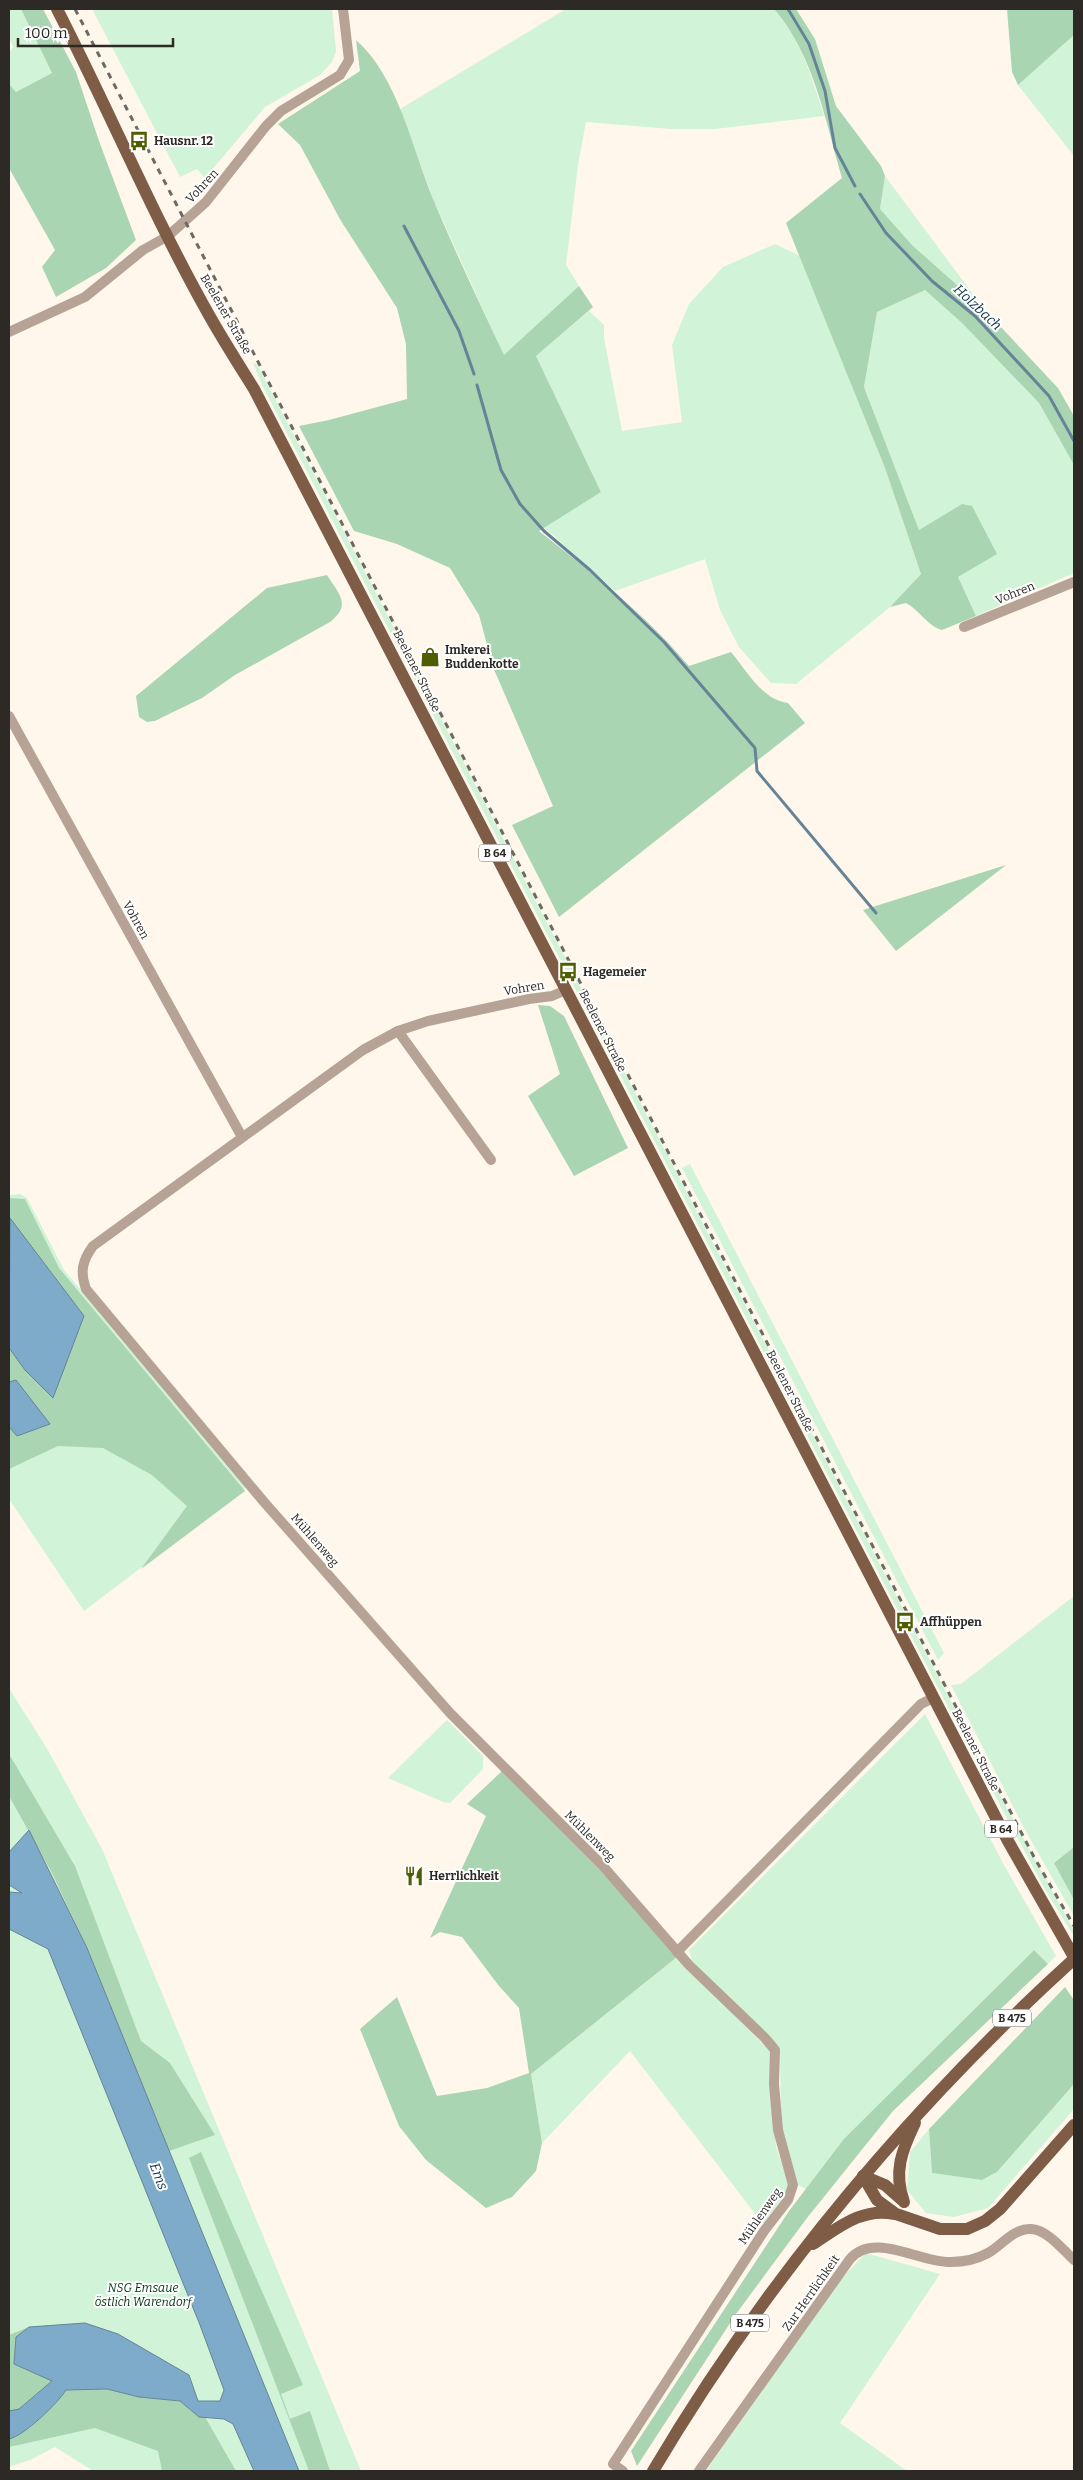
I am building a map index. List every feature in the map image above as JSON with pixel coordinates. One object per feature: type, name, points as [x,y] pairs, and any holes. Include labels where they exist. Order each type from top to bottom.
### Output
[{"type":"main road","name":"Beelener Straße","points":[[57,9],[94,79],[168,236],[209,314],[263,406],[933,1698],[1030,1882],[1074,1958]]},
{"type":"main road","name":"B 475","points":[[655,2467],[729,2353],[804,2250],[863,2176],[921,2110],[1074,1958]]},
{"type":"main road","points":[[904,2202],[898,2178],[900,2160],[921,2110]]},
{"type":"main road","points":[[804,2250],[859,2216],[874,2212],[896,2214],[940,2230],[958,2230],[985,2221],[1000,2209],[1074,2125]]},
{"type":"main road","points":[[863,2176],[885,2185],[904,2202],[923,2224]]},
{"type":"main road","points":[[863,2176],[877,2200],[896,2214]]},
{"type":"street","name":"Vohren","points":[[9,332],[85,297],[143,250],[168,236],[206,202],[266,126],[281,111],[340,75],[349,60],[343,9]]},
{"type":"street","name":"Vohren","points":[[964,627],[1074,582]]},
{"type":"street","name":"Vohren","points":[[9,716],[242,1137]]},
{"type":"street","name":"Vohren","points":[[81,1268],[84,1257],[92,1246],[363,1050],[398,1031],[428,1021],[529,999],[552,996],[566,990]]},
{"type":"street","points":[[398,1031],[491,1160]]},
{"type":"street","name":"Mühlenweg","points":[[81,1268],[86,1289],[264,1502],[450,1713],[602,1865],[677,1952],[775,2050],[774,2084],[778,2130],[780,2145],[793,2180],[793,2190],[788,2200],[764,2231],[612,2464],[623,2471]]},
{"type":"street","points":[[677,1952],[921,1704],[933,1698]]},
{"type":"street","name":"Zur Herrlichkeit","points":[[699,2471],[850,2259],[857,2252],[868,2247],[878,2247],[936,2261],[961,2262],[980,2257],[1016,2233],[1031,2229],[1045,2234],[1074,2260]]},
{"type":"green space","points":[[9,9],[21,9],[52,73],[16,92],[9,84],[9,53],[13,47],[9,37]]},
{"type":"green space","points":[[21,9],[43,9],[76,72],[99,141],[136,240],[106,268],[56,297],[42,267],[55,250],[9,168],[9,84],[16,92],[52,73]]},
{"type":"green space","points":[[92,9],[332,9],[336,51],[332,62],[320,75],[265,107],[205,178],[197,169],[180,177]]},
{"type":"green space","points":[[566,9],[774,9],[799,46],[824,116],[715,129],[671,129],[586,122],[578,165],[566,265],[579,286],[504,356],[433,199],[400,109]]},
{"type":"green space","points":[[774,9],[796,9],[815,39],[836,106],[881,166],[885,176],[880,209],[912,245],[984,309],[1058,388],[1074,416],[1074,465],[1039,403],[963,324],[925,290],[877,312],[864,387],[919,530],[962,504],[972,506],[997,554],[958,577],[976,616],[942,630],[933,626],[906,603],[890,607],[921,574],[885,468],[786,223],[842,178],[824,111],[809,67],[788,27]]},
{"type":"green space","points":[[1007,9],[1074,9],[1074,35],[1018,85],[1012,72]]},
{"type":"green space","points":[[1074,35],[1074,156],[1018,85]]},
{"type":"green space","points":[[356,40],[371,55],[393,93],[441,219],[504,355],[579,286],[593,307],[536,356],[601,492],[539,531],[598,578],[636,612],[689,666],[731,652],[763,691],[779,701],[788,703],[805,723],[559,917],[512,825],[553,806],[493,667],[479,615],[450,568],[397,544],[354,531],[299,426],[407,399],[406,344],[397,308],[341,221],[300,145],[278,124],[360,71]]},
{"type":"green space","points":[[885,176],[984,309],[912,245],[880,209]]},
{"type":"green space","points":[[775,244],[800,256],[885,468],[921,574],[890,607],[796,684],[771,683],[739,647],[720,610],[705,559],[615,591],[544,527],[601,492],[536,356],[589,311],[604,325],[604,338],[622,431],[682,422],[672,345],[689,304],[723,267]]},
{"type":"green space","points":[[925,290],[963,324],[1039,403],[1074,465],[1074,573],[976,616],[958,577],[996,554],[962,504],[919,530],[864,387],[877,312]]},
{"type":"green space","points":[[253,363],[257,364],[997,1790],[1074,1930],[1074,1936],[1047,1893],[972,1753],[262,385]]},
{"type":"green space","points":[[327,575],[339,594],[342,605],[337,616],[330,622],[235,675],[202,698],[155,721],[147,722],[139,717],[136,696],[267,588]]},
{"type":"green space","points":[[1006,865],[896,951],[863,910]]},
{"type":"green space","points":[[538,1005],[550,1006],[564,1016],[628,1148],[574,1176],[528,1096],[560,1074]]},
{"type":"green space","points":[[690,1164],[944,1653],[938,1660],[682,1168]]},
{"type":"green space","points":[[20,1194],[27,1198],[64,1270],[247,1487],[84,1611],[9,1499],[9,1195]]},
{"type":"green space","points":[[9,1198],[25,1199],[59,1268],[245,1491],[141,1569],[187,1506],[152,1475],[103,1448],[58,1446],[9,1469],[9,1427],[17,1436],[16,1380],[9,1382],[9,1348],[25,1370],[10,1219],[9,1223]]},
{"type":"green space","points":[[1074,1596],[1074,1847],[1054,1863],[1074,1900],[1074,1916],[1024,1828],[951,1685],[961,1684]]},
{"type":"green space","name":"NSG Emsaue östlich Warendorf","points":[[9,1688],[49,1752],[102,1849],[361,2471],[179,2471],[159,2454],[162,2471],[93,2471],[55,2447],[30,2460],[9,2467]]},
{"type":"green space","points":[[925,1714],[1004,1865],[1056,1956],[1048,1964],[1034,1950],[845,2139],[806,2189],[798,2185],[784,2145],[781,2124],[780,2049],[692,1961],[689,1950]]},
{"type":"green space","points":[[447,1720],[483,1756],[483,1769],[450,1803],[443,1802],[388,1778]]},
{"type":"green space","points":[[9,1754],[75,1866],[141,2041],[170,2063],[215,2135],[169,2151],[87,1948],[52,1873],[9,1796]]},
{"type":"green space","points":[[502,1771],[598,1868],[677,1957],[531,2074],[542,2143],[536,2171],[512,2197],[486,2208],[426,2160],[399,2126],[360,2029],[397,1997],[437,2096],[487,2088],[529,2073],[519,2008],[499,1986],[462,1937],[440,1932],[430,1938],[486,1816],[467,1804]]},
{"type":"green space","points":[[1074,1847],[1074,1900],[1054,1863]]},
{"type":"green space","points":[[1034,1950],[1048,1964],[893,2111],[807,2218],[736,2314],[637,2466],[631,2451],[789,2211],[844,2139]]},
{"type":"green space","points":[[677,1957],[770,2051],[776,2147],[789,2183],[784,2196],[763,2224],[630,2051],[542,2143],[531,2074]]},
{"type":"green space","points":[[1065,1987],[1074,2000],[1074,2084],[997,2172],[982,2180],[932,2173],[929,2129]]},
{"type":"green space","points":[[1074,2084],[1074,2109],[988,2208],[954,2217],[926,2213],[907,2190],[910,2152],[929,2129],[932,2173],[982,2180],[997,2172]]},
{"type":"green space","points":[[201,2152],[303,2385],[281,2394],[290,2419],[310,2411],[330,2471],[309,2471],[189,2158]]},
{"type":"green space","points":[[866,2253],[940,2274],[840,2423],[907,2471],[706,2471],[840,2280]]},
{"type":"green space","points":[[29,2327],[16,2337],[45,2377],[52,2381],[19,2409],[9,2411],[9,2335]]},
{"type":"green space","points":[[66,2389],[107,2389],[139,2397],[180,2401],[199,2417],[205,2417],[236,2471],[162,2471],[158,2451],[95,2428],[9,2447],[9,2439],[23,2432],[40,2418]]},
{"type":"water","points":[[10,1218],[84,1316],[53,1398],[25,1370],[9,1348]]},
{"type":"water","points":[[16,1380],[50,1424],[17,1436],[9,1427],[9,1382]]},
{"type":"water","name":"Ems","points":[[29,1830],[87,1948],[299,2471],[254,2471],[233,2424],[224,2419],[199,2417],[180,2401],[139,2397],[107,2389],[66,2390],[56,2403],[40,2418],[23,2432],[9,2439],[9,2411],[19,2409],[52,2381],[14,2364],[16,2337],[29,2327],[85,2323],[118,2334],[189,2375],[198,2401],[220,2401],[224,2390],[200,2325],[48,1949],[9,1929],[9,1892],[22,1893],[9,1885],[9,1852]]},
{"type":"waterway","name":"Holzbach","points":[[788,9],[809,44],[825,91],[835,148],[855,186]]},
{"type":"waterway","name":"Holzbach","points":[[860,194],[886,233],[932,281],[975,316],[1049,396],[1074,441]]},
{"type":"waterway","points":[[404,226],[459,331],[474,374]]},
{"type":"waterway","points":[[477,385],[501,470],[520,504],[544,531],[590,570],[664,642],[755,748],[757,771],[876,913]]},
{"type":"railway","points":[[75,9],[1034,1857],[1074,1926]]},
{"type":"place","name":"Hausnr. 12","points":[[139,141]]},
{"type":"place","name":"Imkerei Buddenkotte","points":[[430,657]]},
{"type":"place","name":"Hagemeier","points":[[568,972]]},
{"type":"place","name":"Affhüppen","points":[[905,1622]]},
{"type":"place","name":"Herrlichkeit","points":[[414,1876]]}]
